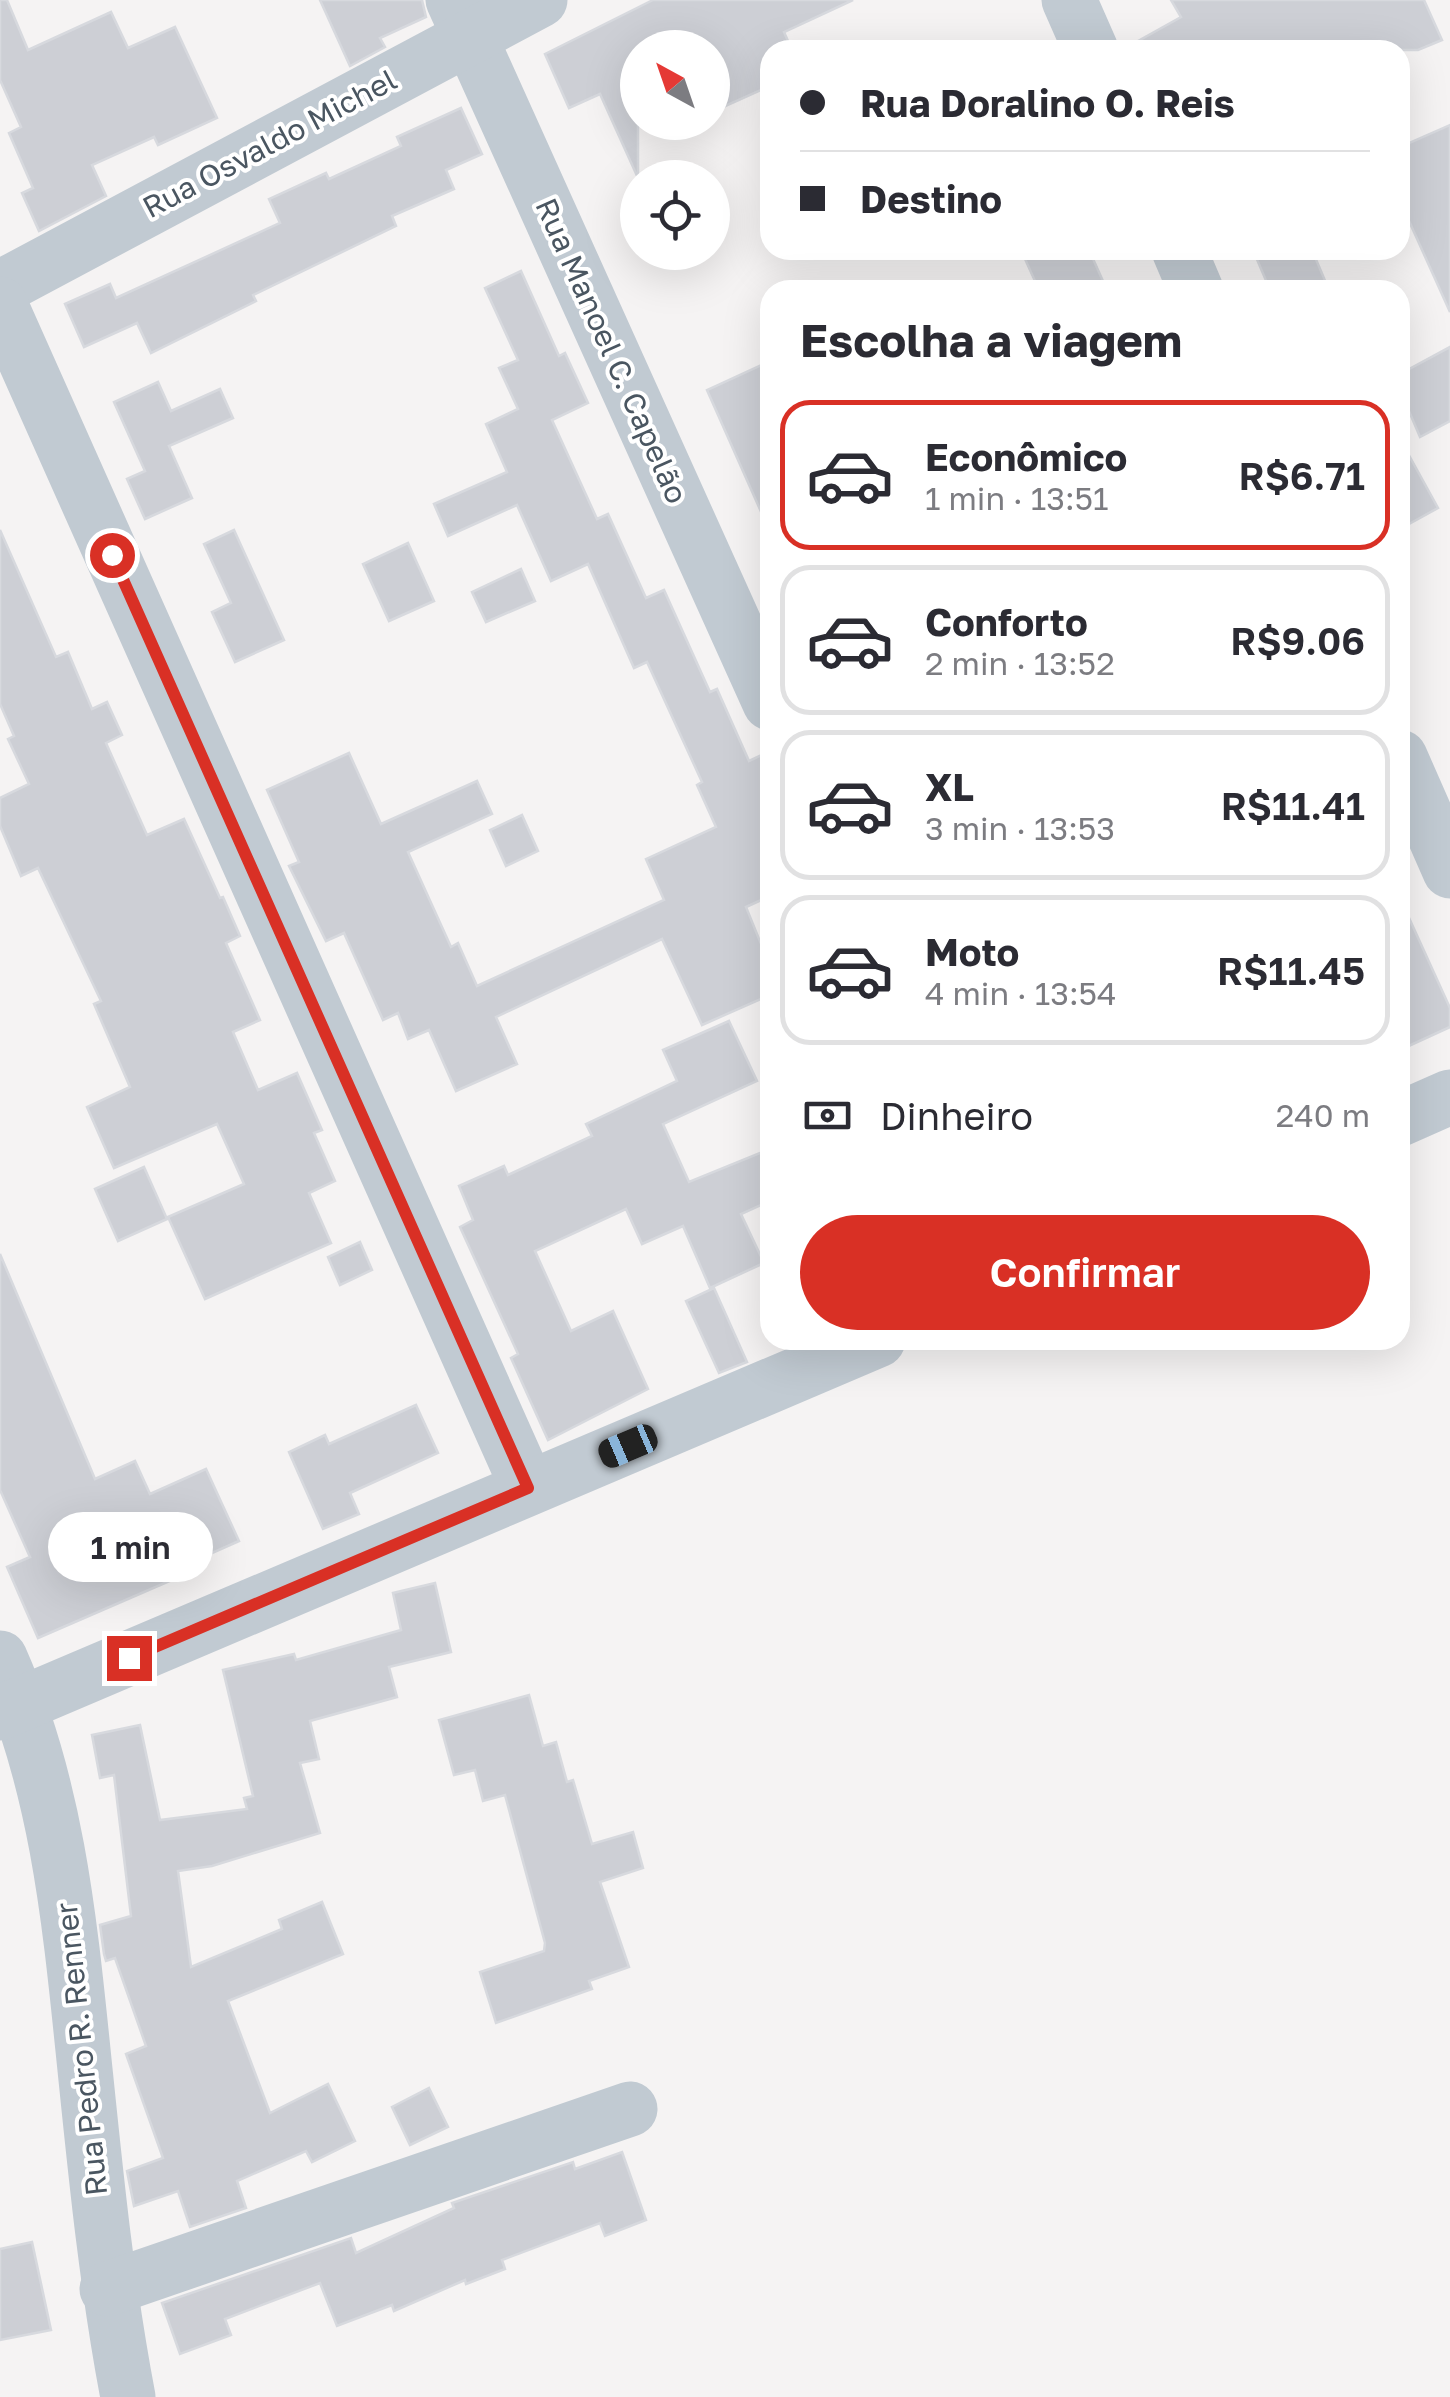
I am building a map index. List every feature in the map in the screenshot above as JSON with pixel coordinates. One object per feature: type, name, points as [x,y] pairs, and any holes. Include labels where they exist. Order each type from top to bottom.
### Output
[{"type":"street","name":"Rua Osvaldo Michel","points":[[0,288],[461,19],[540,0]]},
{"type":"street","points":[[1070,0],[1087,40]]},
{"type":"street","name":"Rua Manoel C. Capelão","points":[[461,19],[760,681]]},
{"type":"street","points":[[0,304],[528,1488]]},
{"type":"street","points":[[1410,780],[1450,871]]},
{"type":"street","points":[[1410,1114],[1450,1098]]},
{"type":"street","points":[[7,1691],[528,1488],[854,1350]]},
{"type":"street","name":"Rua Pedro R. Renner","points":[[7,1691],[48,1793],[66,1888],[107,2288],[128,2397]]},
{"type":"street","points":[[107,2288],[630,2108]]},
{"type":"building","points":[[0,0],[7,0],[28,50],[111,12],[128,48],[175,27],[217,118],[158,145],[154,137],[92,165],[106,196],[39,231],[22,193],[33,188],[9,133],[21,127],[0,80]]},
{"type":"building","points":[[320,0],[422,0],[426,17],[380,38],[385,47],[350,66]]},
{"type":"building","points":[[653,0],[853,0],[784,32],[788,40],[760,40],[760,90],[730,104],[730,30],[620,30],[620,138],[600,94],[569,108],[545,54]]},
{"type":"building","points":[[1171,0],[1424,0],[1442,40],[1410,50],[1410,40],[1140,40],[1181,17]]},
{"type":"building","points":[[461,108],[482,154],[446,170],[454,189],[392,216],[396,226],[253,295],[256,301],[151,353],[137,323],[84,347],[65,304],[110,284],[116,298],[280,223],[269,199],[326,173],[329,179],[401,146],[397,137]]},
{"type":"building","points":[[1450,125],[1450,312],[1410,223],[1410,143]]},
{"type":"building","points":[[621,140],[638,140],[638,160],[630,160]]},
{"type":"building","points":[[1026,260],[1094,260],[1102,280],[1034,280]]},
{"type":"building","points":[[1257,260],[1316,260],[1325,280],[1266,280]]},
{"type":"building","points":[[521,271],[559,356],[565,353],[588,403],[552,420],[597,519],[608,514],[646,598],[664,590],[710,692],[717,689],[749,761],[760,756],[760,901],[746,907],[760,941],[760,999],[702,1025],[662,939],[496,1017],[517,1064],[456,1091],[429,1030],[408,1039],[398,1013],[383,1020],[344,933],[326,941],[289,866],[299,862],[267,790],[349,753],[381,824],[477,781],[492,814],[408,852],[451,947],[458,943],[477,986],[664,900],[646,859],[716,827],[697,785],[702,782],[647,662],[634,668],[588,564],[551,581],[517,505],[448,536],[434,504],[507,472],[486,424],[518,409],[499,368],[518,360],[485,288]]},
{"type":"building","points":[[1450,347],[1450,421],[1420,437],[1410,414],[1410,369]]},
{"type":"building","points":[[760,366],[760,509],[707,390]]},
{"type":"building","points":[[158,382],[171,411],[220,389],[233,418],[169,446],[192,498],[145,519],[127,479],[145,471],[114,402]]},
{"type":"building","points":[[1410,457],[1438,508],[1410,523]]},
{"type":"building","points":[[0,530],[56,657],[68,652],[92,709],[107,702],[122,735],[106,743],[147,835],[184,819],[220,898],[223,897],[240,936],[226,943],[260,1020],[233,1032],[258,1090],[297,1073],[322,1130],[314,1133],[335,1181],[309,1193],[331,1243],[205,1299],[168,1217],[244,1184],[217,1124],[114,1168],[87,1107],[130,1087],[94,1004],[101,1001],[38,868],[21,876],[0,826],[0,798],[29,784],[8,739],[14,736],[0,704]]},
{"type":"building","points":[[234,530],[284,640],[235,662],[212,612],[231,603],[204,544]]},
{"type":"building","points":[[408,543],[434,601],[389,621],[363,564]]},
{"type":"building","points":[[521,569],[535,601],[486,622],[472,592]]},
{"type":"building","points":[[522,815],[538,851],[506,866],[490,830]]},
{"type":"building","points":[[1410,920],[1450,1008],[1450,1027],[1410,1045]]},
{"type":"building","points":[[729,1021],[757,1081],[663,1124],[689,1182],[760,1153],[760,1205],[741,1214],[760,1254],[760,1265],[710,1288],[683,1226],[642,1244],[626,1209],[535,1251],[571,1331],[613,1311],[648,1389],[548,1440],[511,1358],[518,1354],[460,1227],[473,1220],[459,1186],[504,1166],[508,1175],[592,1136],[586,1124],[677,1081],[663,1050]]},
{"type":"building","points":[[144,1167],[167,1219],[118,1241],[95,1189]]},
{"type":"building","points":[[360,1242],[372,1270],[340,1285],[328,1257]]},
{"type":"building","points":[[0,1254],[95,1479],[135,1461],[150,1494],[206,1469],[239,1541],[185,1565],[188,1573],[38,1638],[7,1567],[30,1557],[0,1490]]},
{"type":"building","points":[[714,1288],[747,1362],[719,1373],[686,1301]]},
{"type":"building","points":[[416,1405],[438,1453],[350,1493],[359,1514],[323,1529],[289,1452],[325,1435],[329,1444]]},
{"type":"building","points":[[435,1583],[451,1652],[389,1667],[397,1697],[310,1721],[319,1759],[300,1763],[320,1833],[212,1866],[178,1871],[191,1967],[282,1929],[279,1920],[322,1902],[343,1954],[228,2001],[270,2113],[328,2084],[355,2141],[312,2162],[306,2151],[237,2181],[246,2208],[190,2227],[178,2191],[134,2206],[127,2171],[163,2158],[126,2054],[146,2046],[115,1958],[106,1961],[104,1954],[100,1925],[131,1916],[114,1775],[100,1778],[92,1735],[140,1725],[160,1820],[247,1809],[244,1798],[253,1796],[223,1670],[294,1654],[296,1660],[401,1630],[393,1593]]},
{"type":"building","points":[[529,1695],[543,1746],[556,1742],[567,1782],[573,1780],[592,1844],[633,1832],[643,1868],[600,1882],[629,1967],[589,1981],[592,1989],[496,2023],[480,1972],[544,1951],[545,1943],[505,1795],[483,1801],[475,1770],[454,1775],[439,1720]]},
{"type":"building","points":[[429,2088],[448,2127],[410,2145],[392,2107]]},
{"type":"building","points":[[622,2152],[646,2220],[605,2236],[600,2223],[502,2260],[505,2269],[466,2284],[465,2280],[394,2311],[392,2305],[337,2326],[320,2283],[225,2319],[231,2335],[180,2354],[162,2303],[351,2238],[356,2253],[454,2208],[452,2203],[573,2162],[575,2169]]},
{"type":"building","points":[[32,2242],[51,2330],[0,2340],[0,2249]]},
{"type":"route","points":[[112,555],[528,1488],[129,1658]]}]
